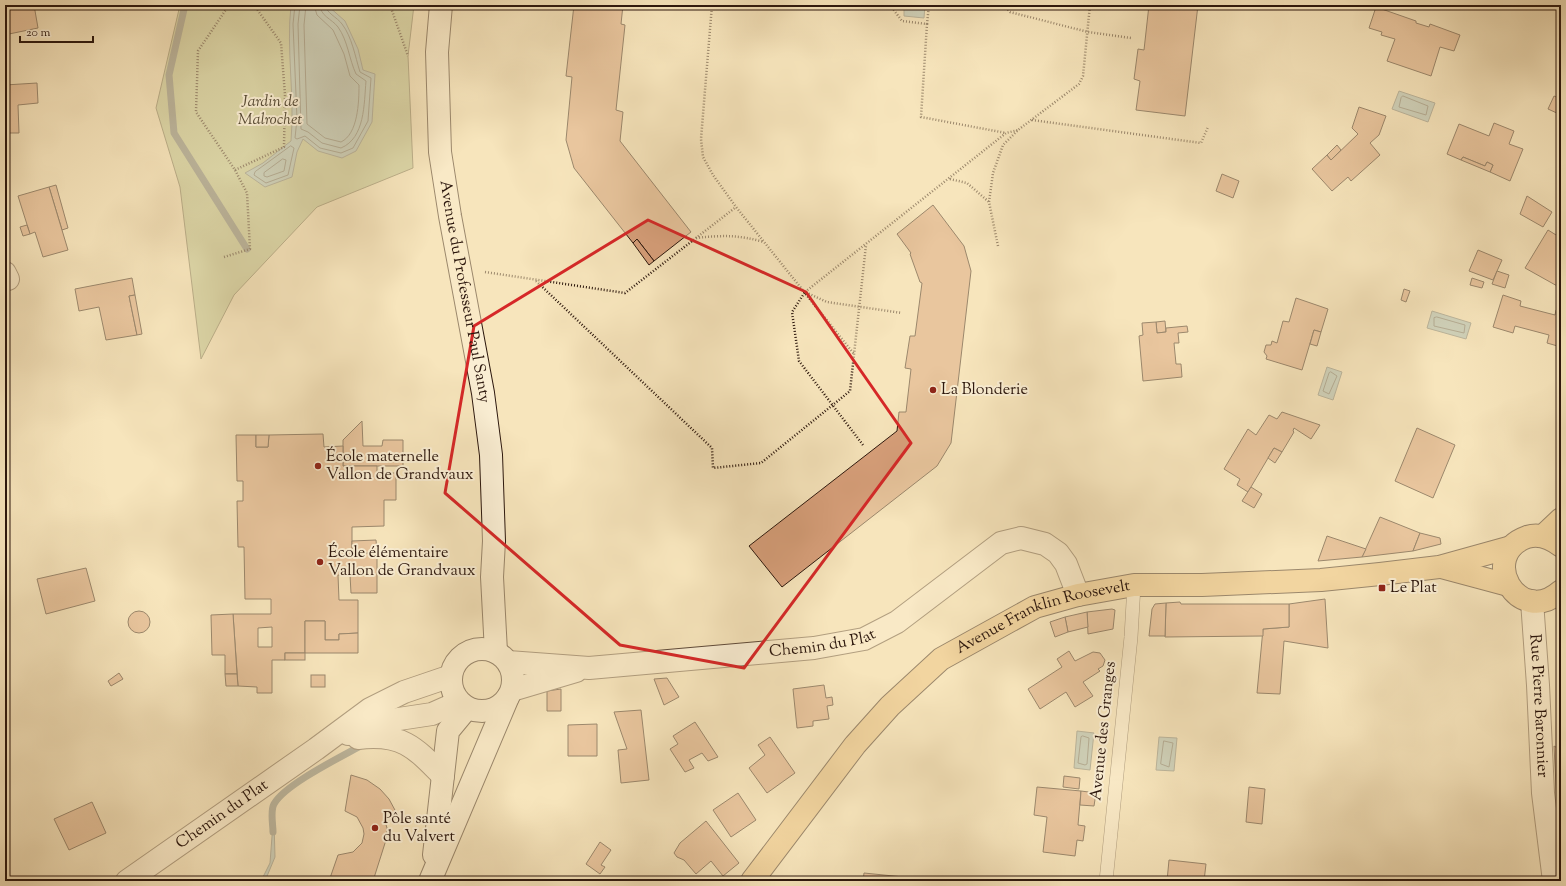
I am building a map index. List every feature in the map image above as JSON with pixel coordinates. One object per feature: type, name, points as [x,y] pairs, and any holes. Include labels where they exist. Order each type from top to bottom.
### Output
[{"type":"main road","points":[[1552,541],[1561,519]]},
{"type":"main road","name":"Avenue Franklin Roosevelt","points":[[752,881],[855,745],[890,706],[941,659],[1035,607],[1078,595],[1134,585],[1202,585],[1321,580],[1439,567],[1512,547],[1520,540],[1531,536],[1552,541]]},
{"type":"main road","points":[[1512,547],[1506,556],[1504,576],[1514,593],[1522,599],[1543,601],[1554,597],[1561,591]]},
{"type":"main road","name":"Avenue Franklin Roosevelt","points":[[1439,567],[1508,585]]},
{"type":"street","name":"Avenue du Professeur Paul Santy","points":[[430,880],[510,694],[513,676],[494,654],[492,577],[494,541],[491,456],[483,394],[459,268],[440,152],[437,52],[441,5]]},
{"type":"street","name":"Chemin du Plat","points":[[494,654],[589,668],[814,648],[864,639],[897,622],[1001,543],[1021,538],[1045,544],[1058,553],[1066,564],[1078,595]]},
{"type":"street","name":"Rue Pierre Baronnier","points":[[1532,601],[1543,793],[1554,881]]},
{"type":"street","points":[[494,654],[460,658],[454,666],[451,676],[451,685],[454,694],[463,705],[485,711],[494,709],[502,704],[510,694],[589,668]]},
{"type":"street","name":"Chemin du Plat","points":[[127,881],[316,749],[358,717],[386,700],[451,676]]},
{"type":"street","name":"Avenue du Professeur Paul Santy","points":[[430,880],[448,731],[463,705]]},
{"type":"street","name":"Chemin du Plat","points":[[316,749],[379,722],[432,714],[463,705]]},
{"type":"street","name":"Chemin du Plat","points":[[316,749],[347,739],[389,736],[421,752],[443,776]]},
{"type":"lane","name":"Avenue des Granges","points":[[1106,881],[1131,637],[1134,585]]},
{"type":"path","points":[[224,257],[250,249],[247,192],[235,170],[196,112],[198,50],[229,5]]},
{"type":"path","points":[[235,170],[284,147],[285,95],[281,43],[254,5]]},
{"type":"path","points":[[390,5],[408,56]]},
{"type":"path","points":[[712,5],[701,139],[703,157],[713,175],[736,208],[855,354]]},
{"type":"path","points":[[890,5],[902,21],[927,24]]},
{"type":"path","points":[[929,5],[921,117],[1006,133],[1018,130]]},
{"type":"path","points":[[1004,5],[1010,12],[1088,32],[1131,38]]},
{"type":"path","points":[[998,246],[989,202],[993,173],[1003,145],[1018,130],[1078,84],[1083,76],[1090,5]]},
{"type":"path","points":[[1032,120],[1201,143],[1208,127]]},
{"type":"path","points":[[863,445],[800,361],[792,312],[805,292],[950,179],[1006,133]]},
{"type":"path","points":[[950,179],[967,183],[989,202]]},
{"type":"path","points":[[459,268],[625,294],[736,208]]},
{"type":"path","points":[[696,238],[723,235],[742,236],[765,243]]},
{"type":"path","points":[[536,281],[712,448],[713,468],[760,463],[850,392],[866,245]]},
{"type":"path","points":[[805,292],[827,302],[902,313]]},
{"type":"highlighted area","points":[[648,220],[806,292],[911,443],[744,668],[620,645],[445,493],[474,326]]},
{"type":"green space","name":"Jardin de Malrochet","points":[[180,5],[414,5],[408,56],[413,168],[317,207],[234,295],[201,359],[180,187],[156,108]]},
{"type":"water","points":[[291,5],[327,5],[345,21],[358,49],[363,70],[375,74],[372,122],[356,151],[342,158],[318,151],[303,139],[297,152],[292,177],[265,187],[245,173],[263,163],[291,141],[292,107],[289,39]]},
{"type":"water","points":[[902,5],[925,5],[924,18],[904,16],[904,9]]},
{"type":"water","points":[[1399,91],[1435,103],[1428,122],[1392,109]]},
{"type":"water","points":[[1432,311],[1471,323],[1466,339],[1427,328]]},
{"type":"water","points":[[1327,367],[1342,372],[1333,400],[1318,395]]},
{"type":"water","points":[[1077,731],[1094,733],[1090,770],[1074,768]]},
{"type":"water","points":[[1159,737],[1177,738],[1174,771],[1156,770]]},
{"type":"water","points":[[274,822],[275,857],[265,881],[261,881],[270,863]]},
{"type":"building","points":[[5,5],[34,5],[38,28],[9,34],[5,17]]},
{"type":"building","points":[[574,5],[623,5],[621,24],[625,25],[616,110],[623,112],[620,141],[691,232],[654,261],[637,239],[633,243],[574,168],[566,140],[572,77],[566,76]]},
{"type":"building","points":[[1149,5],[1198,5],[1185,116],[1136,110],[1140,81],[1134,79],[1138,49],[1144,50]]},
{"type":"building","points":[[1376,7],[1416,21],[1416,23],[1429,27],[1430,24],[1460,35],[1454,51],[1440,47],[1431,76],[1387,61],[1395,39],[1381,35],[1382,32],[1369,28]]},
{"type":"building","points":[[37,83],[38,103],[18,105],[19,133],[5,133],[5,85]]},
{"type":"building","points":[[1554,96],[1561,99],[1559,114],[1548,109]]},
{"type":"building","points":[[1359,107],[1386,116],[1379,135],[1370,143],[1380,155],[1351,181],[1348,177],[1332,191],[1312,169],[1327,155],[1331,160],[1358,134],[1352,128]]},
{"type":"building","points":[[1494,123],[1514,131],[1509,144],[1523,149],[1510,181],[1490,172],[1493,165],[1487,162],[1485,166],[1463,157],[1461,160],[1447,154],[1459,124],[1489,136]]},
{"type":"building","points":[[1337,145],[1341,150],[1331,160],[1327,155]]},
{"type":"building","points":[[1463,157],[1485,166],[1487,162],[1493,165],[1490,172],[1461,160]]},
{"type":"building","points":[[1222,174],[1239,181],[1233,198],[1216,191]]},
{"type":"building","points":[[56,185],[68,228],[62,230],[49,187]]},
{"type":"building","points":[[49,187],[68,250],[43,257],[35,232],[30,234],[18,196]]},
{"type":"building","points":[[1527,196],[1552,212],[1543,227],[1520,214]]},
{"type":"building","name":"La Blonderie","points":[[933,205],[964,246],[971,271],[951,443],[937,466],[782,587],[749,546],[897,431],[899,412],[906,412],[911,369],[905,368],[910,336],[915,336],[922,283],[920,282],[910,254],[911,253],[897,234]]},
{"type":"building","points":[[27,225],[30,234],[23,236],[20,227]]},
{"type":"building","points":[[1548,230],[1561,238],[1561,284],[1559,287],[1525,268]]},
{"type":"building","points":[[637,239],[654,261],[649,265],[633,243]]},
{"type":"building","points":[[1478,250],[1502,260],[1493,280],[1469,271]]},
{"type":"building","points":[[1497,271],[1509,275],[1505,288],[1492,284]]},
{"type":"building","points":[[132,278],[135,295],[129,296],[137,335],[106,340],[99,307],[79,311],[75,289]]},
{"type":"building","points":[[1472,278],[1484,282],[1482,288],[1470,285]]},
{"type":"building","points":[[1404,289],[1410,291],[1406,302],[1401,300]]},
{"type":"building","points":[[135,295],[142,334],[137,335],[129,296]]},
{"type":"building","points":[[1503,295],[1521,301],[1520,306],[1555,315],[1556,310],[1561,312],[1561,347],[1547,343],[1549,335],[1515,326],[1513,333],[1493,327]]},
{"type":"building","points":[[1296,298],[1328,309],[1321,332],[1314,330],[1302,370],[1266,359],[1267,356],[1264,352],[1266,345],[1271,345],[1272,341],[1277,343],[1283,321],[1289,322]]},
{"type":"building","points":[[1165,321],[1166,332],[1157,333],[1156,322]]},
{"type":"building","points":[[1156,322],[1157,333],[1166,332],[1166,328],[1187,326],[1188,332],[1178,333],[1179,343],[1174,343],[1176,364],[1181,364],[1182,377],[1143,381],[1139,336],[1143,335],[1142,323]]},
{"type":"building","points":[[1314,330],[1321,332],[1317,346],[1310,344]]},
{"type":"building","points":[[1282,412],[1320,425],[1311,439],[1294,428],[1294,432],[1282,452],[1274,448],[1248,492],[1237,485],[1240,479],[1224,469],[1248,429],[1256,435],[1269,415],[1277,419]]},
{"type":"building","points":[[362,421],[363,446],[382,446],[383,440],[403,440],[403,466],[343,466],[343,440]]},
{"type":"building","points":[[1417,428],[1455,445],[1433,498],[1395,481]]},
{"type":"building","points":[[323,434],[324,447],[343,446],[343,466],[377,466],[377,473],[396,473],[396,500],[384,500],[384,526],[352,527],[352,553],[377,553],[377,593],[351,593],[350,575],[338,575],[339,600],[358,600],[358,633],[339,634],[339,640],[325,640],[325,621],[305,621],[305,653],[285,653],[285,660],[272,660],[272,693],[257,693],[257,687],[238,686],[233,614],[271,614],[271,599],[245,599],[244,547],[238,547],[237,501],[243,501],[243,481],[237,481],[236,435],[256,435],[256,447],[268,447],[269,435]],"holes":[[[272,627],[272,647],[258,647],[258,628]]]},
{"type":"building","points":[[256,435],[269,435],[268,447],[256,447]]},
{"type":"building","points":[[1274,448],[1282,452],[1275,463],[1268,458]]},
{"type":"building","points":[[1251,487],[1262,494],[1254,508],[1242,501]]},
{"type":"building","points":[[1380,517],[1420,533],[1413,551],[1362,557]]},
{"type":"building","points":[[1420,533],[1440,538],[1441,544],[1413,551]]},
{"type":"building","points":[[1327,536],[1366,549],[1362,557],[1318,561]]},
{"type":"building","points":[[376,540],[377,553],[352,553],[352,541]]},
{"type":"building","points":[[86,568],[95,601],[46,614],[37,579]]},
{"type":"building","points":[[1325,599],[1328,648],[1284,641],[1280,694],[1257,693],[1263,629],[1289,627],[1289,604]]},
{"type":"building","points":[[1180,602],[1181,604],[1289,604],[1289,627],[1263,629],[1263,636],[1165,637],[1166,603]]},
{"type":"building","points":[[1166,603],[1165,636],[1149,636],[1152,609],[1155,604]]},
{"type":"building","points":[[1112,609],[1115,610],[1113,629],[1088,634],[1087,612]]},
{"type":"building","points":[[139,611],[147,614],[150,622],[147,630],[139,633],[131,630],[128,622],[131,614]]},
{"type":"building","points":[[1087,612],[1088,627],[1068,632],[1065,617]]},
{"type":"building","points":[[233,614],[237,674],[225,674],[225,655],[212,655],[211,615]]},
{"type":"building","points":[[1065,617],[1068,632],[1055,637],[1050,622]]},
{"type":"building","points":[[305,621],[325,621],[325,640],[339,640],[339,634],[358,633],[358,653],[305,653]]},
{"type":"building","points":[[1069,651],[1075,661],[1093,652],[1100,653],[1105,660],[1103,666],[1098,669],[1100,671],[1083,682],[1093,696],[1075,707],[1066,692],[1040,709],[1028,689],[1062,667],[1057,659]]},
{"type":"building","points":[[285,653],[305,653],[305,660],[285,660]]},
{"type":"building","points":[[119,673],[123,679],[111,686],[108,681]]},
{"type":"building","points":[[225,674],[237,674],[238,686],[226,686]]},
{"type":"building","points":[[311,675],[325,675],[325,687],[311,687]]},
{"type":"building","points":[[667,678],[679,697],[664,705],[654,679]]},
{"type":"building","points":[[824,685],[826,698],[832,697],[833,705],[827,706],[829,719],[813,721],[813,726],[797,728],[793,689]]},
{"type":"building","points":[[561,689],[561,711],[547,711],[547,691]]},
{"type":"building","points":[[641,710],[649,780],[621,783],[618,750],[627,749],[614,712]]},
{"type":"building","points":[[695,722],[718,757],[708,761],[702,753],[689,760],[694,768],[685,772],[670,749],[678,744],[673,736]]},
{"type":"building","points":[[597,724],[597,756],[568,756],[568,725]]},
{"type":"building","points":[[770,737],[795,773],[767,793],[749,768],[765,755],[758,745]]},
{"type":"building","points":[[1554,746],[1561,750],[1561,797],[1557,805]]},
{"type":"building","name":"Pôle santé du Valvert","points":[[351,775],[367,780],[380,789],[389,799],[396,812],[384,818],[387,828],[386,840],[373,881],[329,881],[338,855],[353,852],[362,843],[364,834],[363,828],[357,817],[345,811]]},
{"type":"building","points":[[1064,776],[1080,778],[1079,789],[1063,787]]},
{"type":"building","points":[[1037,787],[1081,791],[1078,825],[1085,826],[1083,841],[1077,840],[1075,856],[1043,852],[1047,817],[1034,815]]},
{"type":"building","points":[[1249,787],[1265,789],[1262,824],[1246,822]]},
{"type":"building","points":[[1081,791],[1096,793],[1094,806],[1080,805]]},
{"type":"building","points":[[738,793],[756,820],[731,837],[713,810]]},
{"type":"building","points":[[1561,797],[1561,835],[1557,805]]},
{"type":"building","points":[[92,802],[106,833],[69,850],[54,819]]},
{"type":"building","points":[[706,821],[739,863],[723,876],[711,861],[696,874],[684,860],[677,857],[674,853],[680,843]]},
{"type":"building","points":[[600,842],[611,850],[601,865],[605,867],[600,874],[586,864]]},
{"type":"building","points":[[1169,860],[1206,864],[1204,881],[1167,881]]},
{"type":"building","points":[[864,873],[933,880],[933,881],[863,881]]},
{"type":"waterway","points":[[185,5],[169,75],[174,133],[247,249]]},
{"type":"waterway","points":[[273,832],[273,807],[280,796],[302,779],[364,744]]},
{"type":"place","name":"La Blonderie","points":[[933,390]]},
{"type":"place","name":"École maternelle Vallon de Grandvaux","points":[[318,466]]},
{"type":"place","name":"École élémentaire Vallon de Grandvaux","points":[[320,562]]},
{"type":"place","name":"Le Plat","points":[[1382,588]]},
{"type":"place","name":"Pôle santé du Valvert","points":[[375,828]]}]
